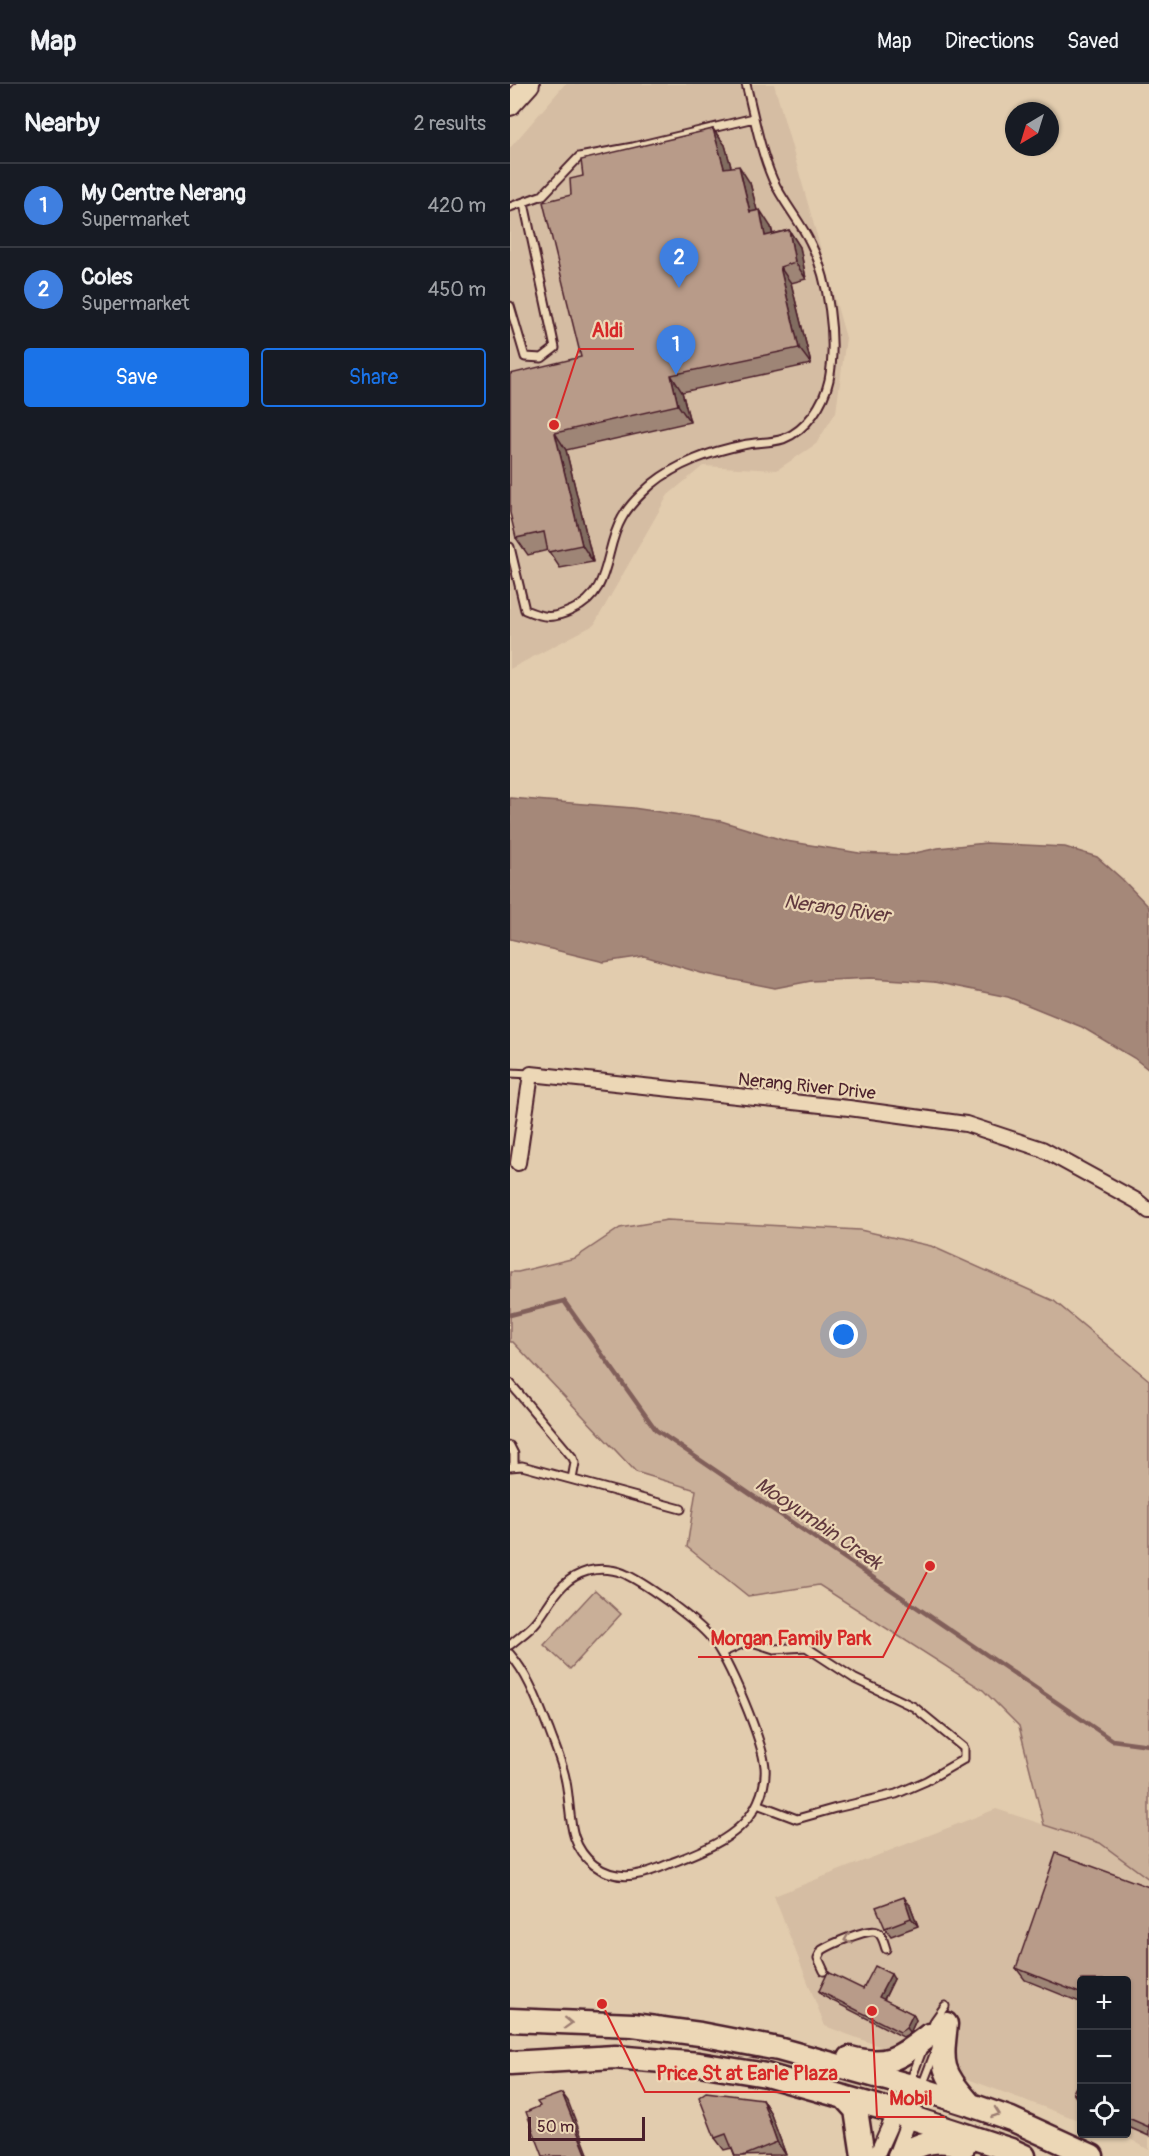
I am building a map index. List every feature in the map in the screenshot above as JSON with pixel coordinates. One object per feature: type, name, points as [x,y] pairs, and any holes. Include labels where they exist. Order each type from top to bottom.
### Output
[{"type":"main road","points":[[510,105],[529,84]]},
{"type":"main road","points":[[510,2020],[633,2025],[700,2034],[778,2049],[971,2105],[1011,2119],[1092,2156]]},
{"type":"main road","points":[[778,2049],[816,2048],[861,2061],[891,2061],[900,2057],[937,2029],[944,2067],[950,2082],[971,2105]]},
{"type":"main road","points":[[510,2063],[615,2057],[699,2064],[766,2075],[903,2115],[1024,2156]]},
{"type":"main road","points":[[844,2097],[856,2110],[863,2156]]},
{"type":"main road","points":[[897,2156],[920,2144],[940,2141],[952,2142],[991,2156]]},
{"type":"street","points":[[518,1163],[531,1074]]},
{"type":"street","name":"Nerang River Drive","points":[[531,1074],[837,1106],[966,1124],[1042,1149],[1137,1201],[1149,1211]]},
{"type":"street","points":[[876,2156],[903,2115],[914,2087]]},
{"type":"street","points":[[897,2156],[903,2115]]},
{"type":"lane","points":[[510,547],[525,610],[542,617],[564,614],[585,604],[598,589],[621,519],[653,483],[684,465],[712,454],[743,445],[783,439],[807,422],[823,402],[829,379],[831,353],[830,317],[824,281],[810,242],[774,182],[746,84]]},
{"type":"lane","points":[[510,207],[543,195],[579,157],[633,147],[754,118]]},
{"type":"lane","points":[[510,306],[525,357],[542,358],[555,348],[524,203]]},
{"type":"lane","points":[[510,1073],[531,1074]]},
{"type":"lane","points":[[510,1383],[573,1458],[575,1464],[572,1479]]},
{"type":"lane","points":[[510,1446],[514,1454],[512,1467],[522,1466],[681,1509]]},
{"type":"lane","points":[[510,1645],[537,1622],[555,1592],[563,1584],[589,1571],[603,1569],[627,1574],[700,1626],[721,1653],[762,1752],[765,1768],[764,1788],[757,1804],[736,1831],[711,1847],[649,1872],[637,1876],[624,1876],[597,1867],[580,1849],[573,1832],[561,1761],[531,1685],[520,1665],[510,1654]]},
{"type":"lane","points":[[721,1653],[749,1641],[774,1649],[806,1647],[855,1679],[914,1707],[964,1748],[964,1759],[926,1781],[896,1794],[797,1819],[757,1804]]},
{"type":"lane","points":[[824,1971],[818,1958],[822,1950],[867,1931],[880,1934],[886,1949]]},
{"type":"lane","points":[[914,2087],[937,2029]]},
{"type":"lane","points":[[914,2087],[937,2029]]},
{"type":"shaded area","points":[[565,84],[774,84],[846,338],[836,412],[816,444],[777,470],[703,466],[668,495],[594,625],[510,669],[510,148]]},
{"type":"shaded area","points":[[667,1220],[860,1230],[931,1246],[1054,1301],[1149,1380],[1149,1879],[1100,1843],[1044,1825],[1019,1726],[983,1690],[819,1585],[748,1596],[687,1547],[696,1490],[636,1472],[513,1342],[510,1342],[510,1272],[575,1258],[620,1228]]},
{"type":"shaded area","points":[[595,1590],[621,1614],[570,1669],[544,1645]]},
{"type":"shaded area","points":[[996,1809],[1100,1843],[1149,1879],[1149,2150],[1127,2138],[1131,2138],[1131,1976],[1077,1976],[1077,2120],[825,2026],[774,1896]]},
{"type":"water","name":"Nerang River","points":[[510,798],[633,808],[721,821],[786,841],[859,853],[906,855],[938,848],[986,843],[1065,847],[1097,857],[1149,907],[1149,1070],[1134,1058],[1082,1027],[1008,997],[934,982],[871,978],[811,981],[775,988],[701,973],[644,956],[604,962],[510,939]]},
{"type":"building","points":[[713,129],[724,168],[739,166],[750,212],[760,210],[765,236],[789,230],[795,262],[780,267],[799,348],[671,375],[678,405],[555,433],[582,545],[548,552],[544,532],[516,538],[510,513],[510,374],[581,357],[543,202],[571,195],[570,179],[583,176],[581,160]]},
{"type":"building","points":[[1056,1853],[1149,1887],[1149,2127],[1131,2119],[1131,1976],[1077,1976],[1077,1992],[1016,1968]]},
{"type":"building","points":[[904,1897],[911,1918],[885,1928],[876,1907]]},
{"type":"building","points":[[875,1966],[891,1974],[879,1997],[913,2014],[906,2028],[900,2032],[819,1991],[828,1972],[863,1989]]},
{"type":"building","points":[[706,2092],[762,2099],[777,2142],[743,2156],[735,2156],[726,2134],[715,2138],[699,2097]]},
{"type":"building","points":[[562,2093],[587,2156],[543,2156],[526,2112],[540,2106],[537,2102]]},
{"type":"waterway","name":"Mooyumbin Creek","points":[[510,1315],[564,1301],[656,1430],[1112,1740],[1149,1745]]},
{"type":"place","name":"Coles","points":[[679,288]]},
{"type":"place","name":"My Centre Nerang","points":[[676,375]]},
{"type":"place","name":"Aldi","points":[[554,425]]},
{"type":"place","name":"Morgan Family Park","points":[[930,1566]]},
{"type":"place","name":"Price St at Earle Plaza","points":[[602,2004]]},
{"type":"place","name":"Mobil","points":[[872,2011]]}]
